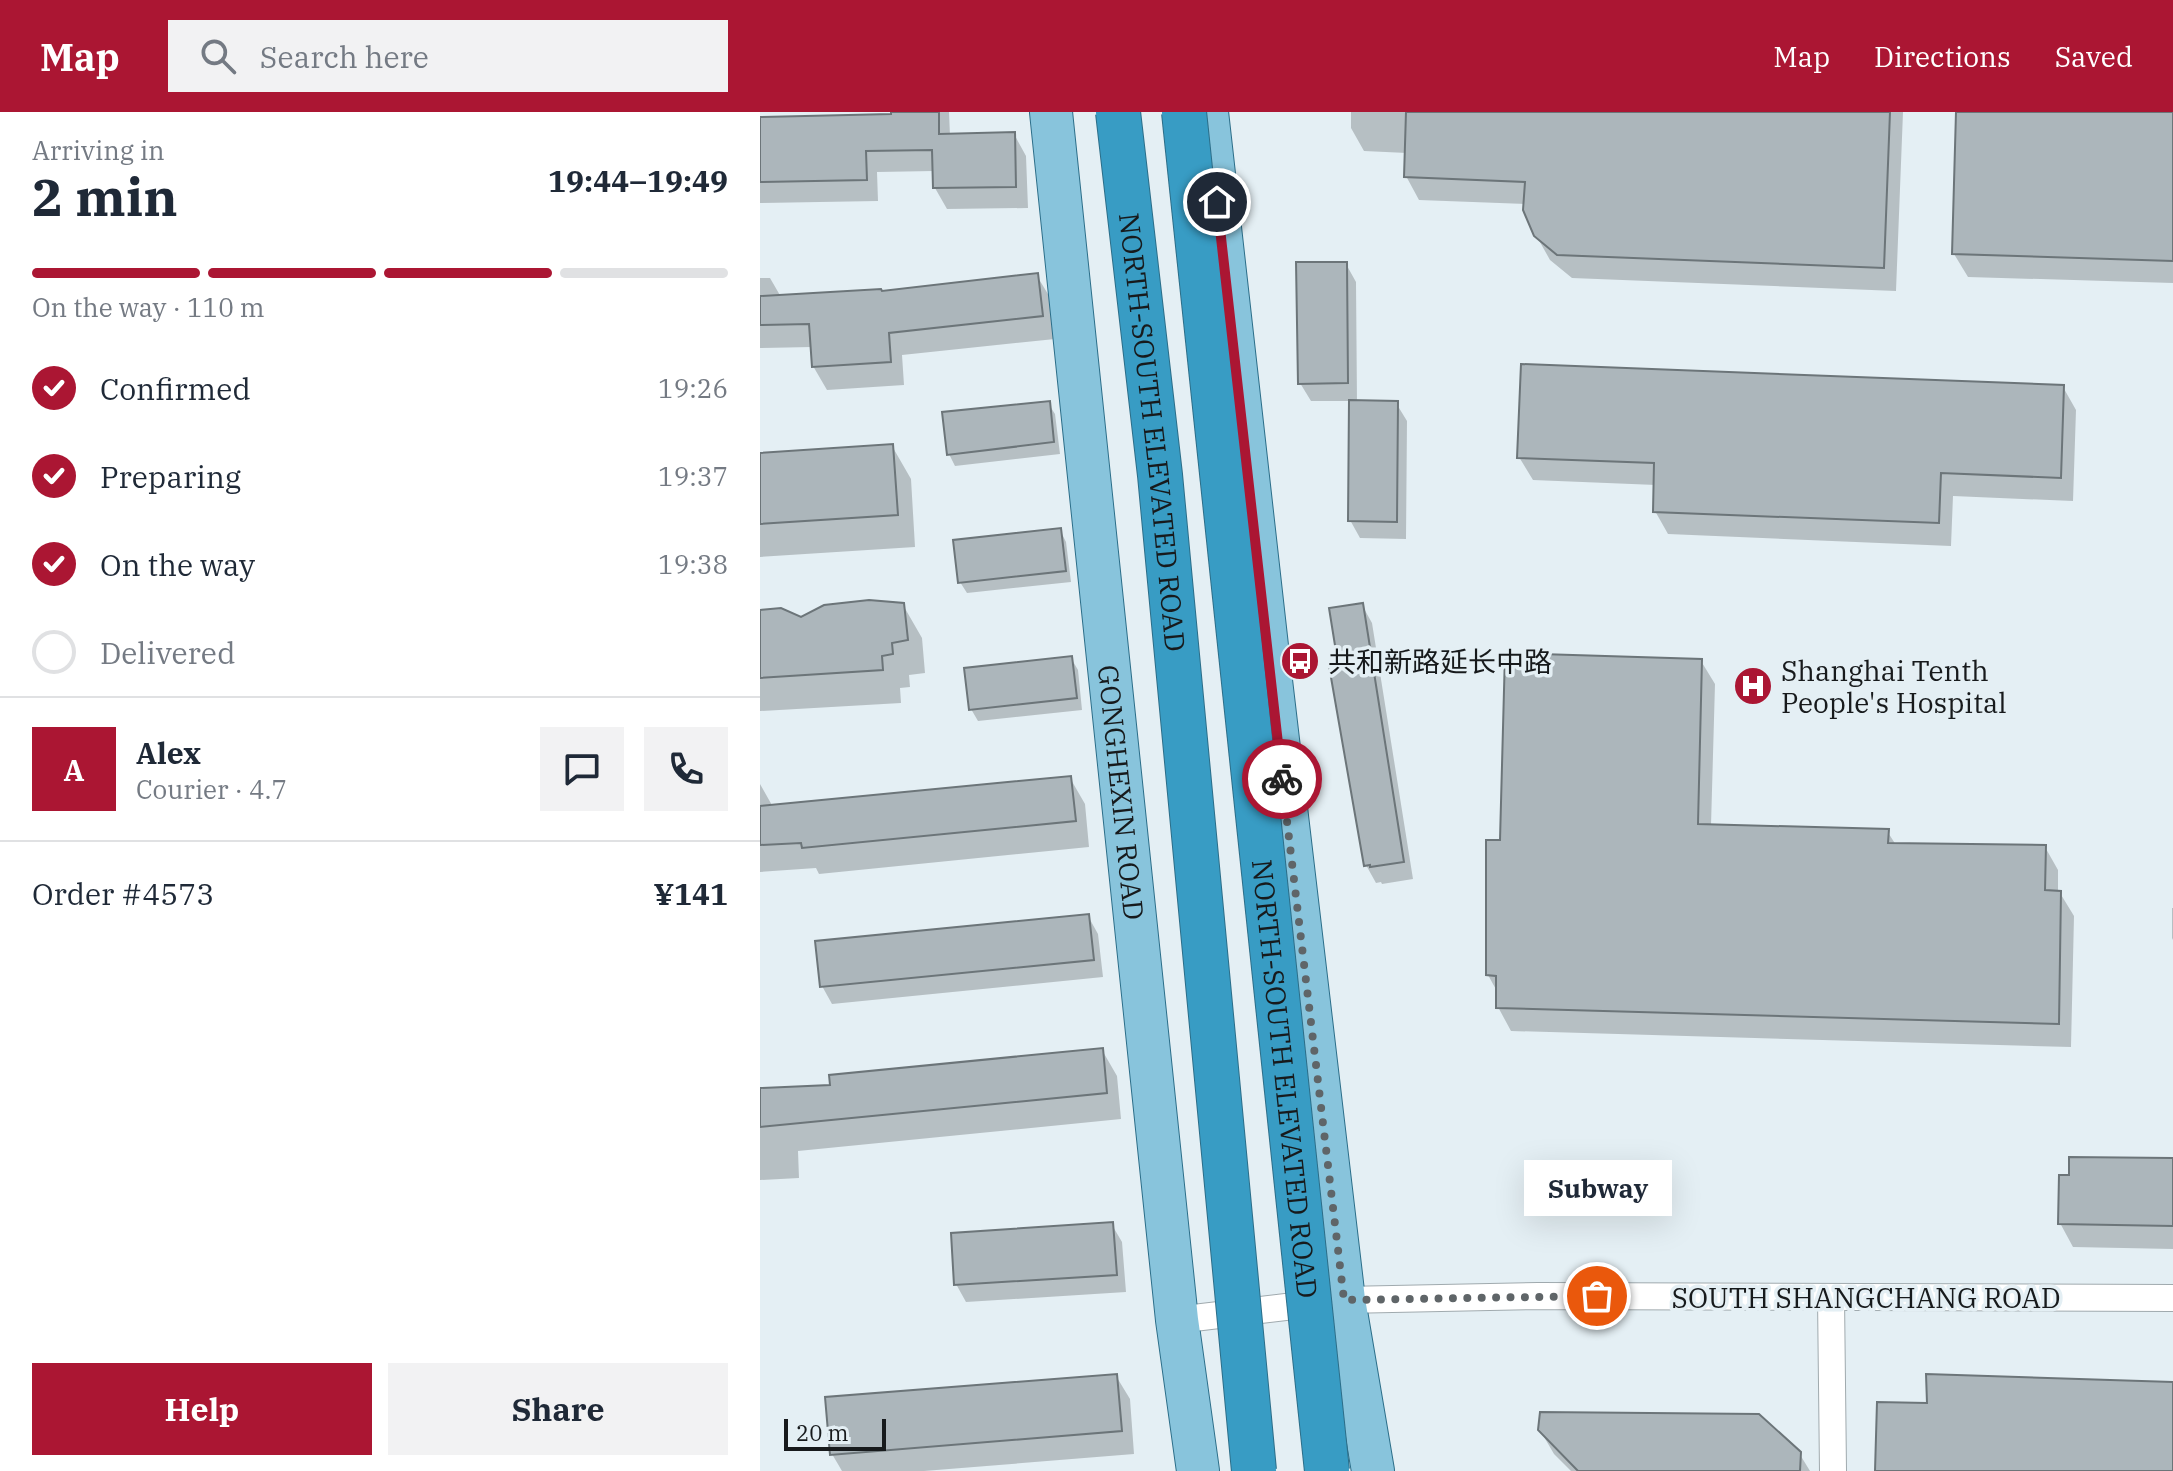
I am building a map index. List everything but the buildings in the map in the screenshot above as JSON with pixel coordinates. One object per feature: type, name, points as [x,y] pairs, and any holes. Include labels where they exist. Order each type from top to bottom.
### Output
[{"type":"highway","name":"NORTH-SOUTH ELEVATED ROAD","points":[[1118,112],[1160,475],[1254,1471]]},
{"type":"highway","name":"NORTH-SOUTH ELEVATED ROAD","points":[[1184,112],[1327,1471]]},
{"type":"main road","name":"GONGHEXIN ROAD","points":[[1051,112],[1177,1320],[1198,1471]]},
{"type":"main road","points":[[1207,112],[1344,1300],[1373,1471]]},
{"type":"street","name":"SOUTH SHANGCHANG ROAD","points":[[1177,1320],[1344,1300],[1538,1296],[2173,1298]]},
{"type":"street","points":[[1831,1297],[1833,1471]]},
{"type":"way so far","points":[[1282,779],[1344,1300],[1597,1296]]},
{"type":"place","name":"共和新路延长中路","points":[[1300,661]]},
{"type":"place","name":"Shanghai Tenth People's Hospital","points":[[1753,686]]},
{"type":"place","name":"Subway","points":[[1597,1296]]},
{"type":"route","points":[[1217,202],[1282,779]]}]
